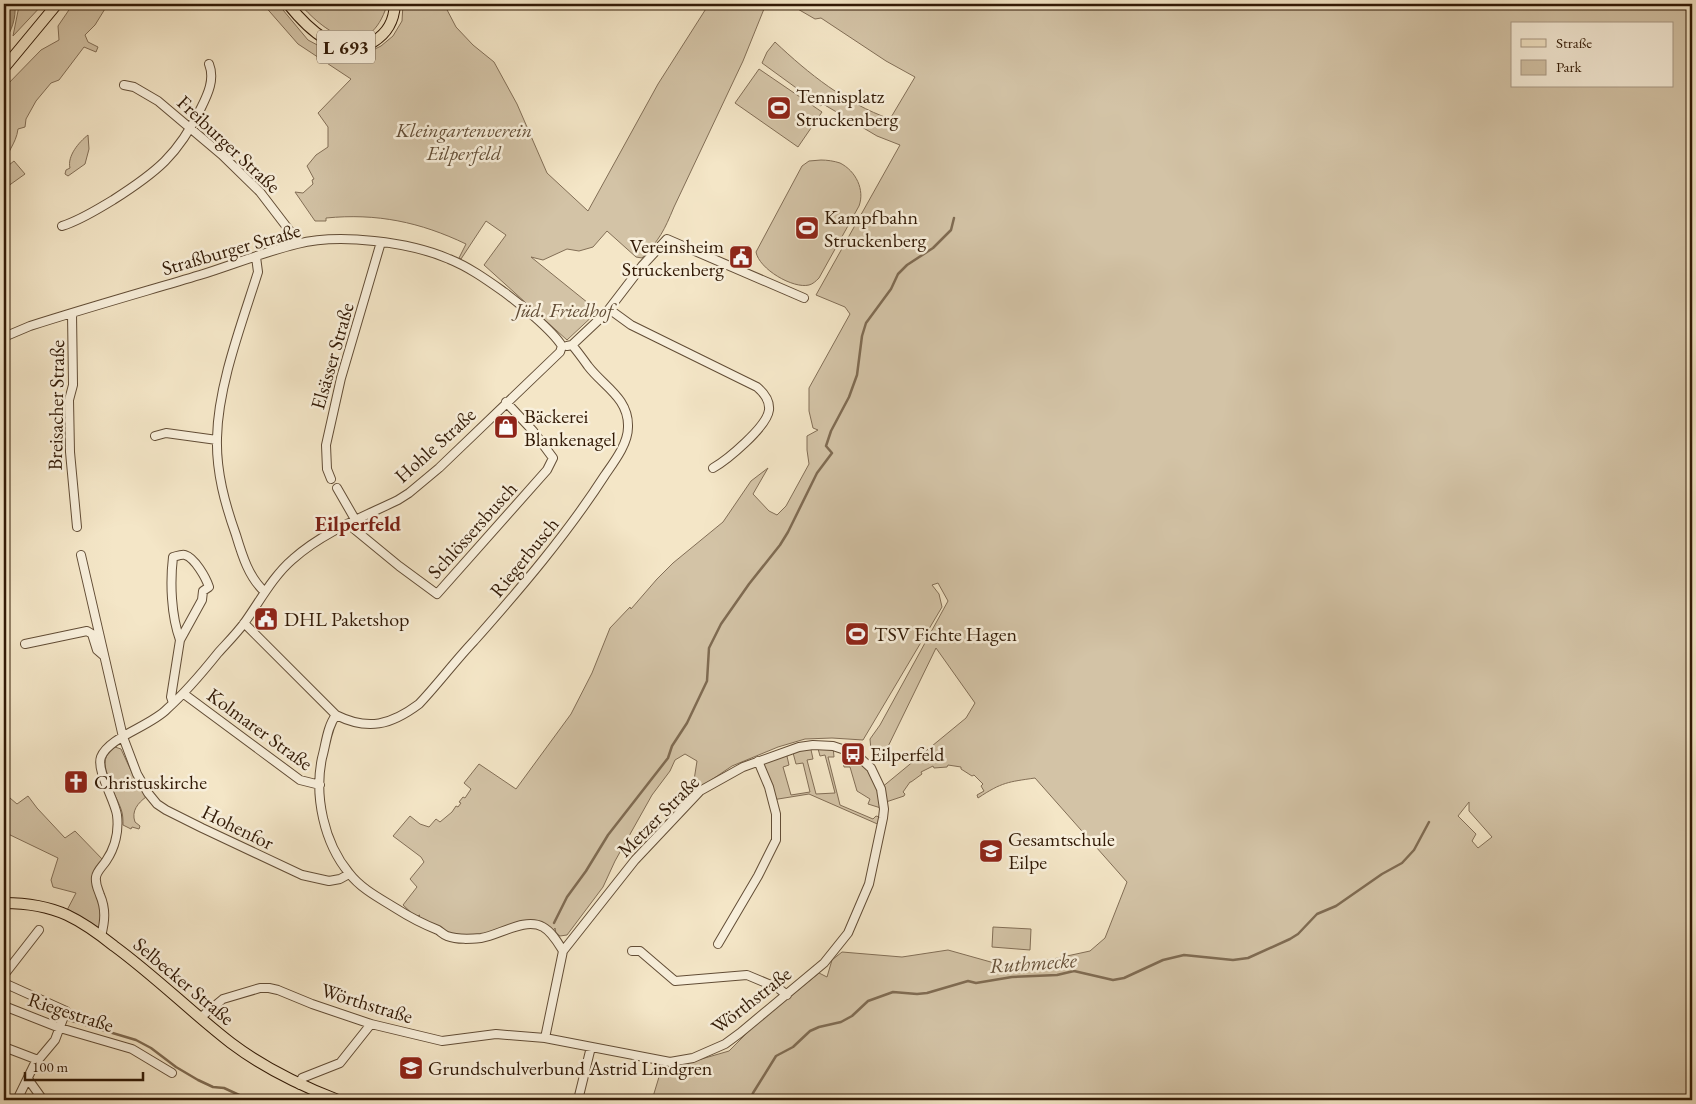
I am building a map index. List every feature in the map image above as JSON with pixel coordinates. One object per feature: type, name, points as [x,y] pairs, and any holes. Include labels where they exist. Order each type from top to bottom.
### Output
[{"type":"main road","points":[[4,68],[57,4]]},
{"type":"main road","name":"L 693","points":[[288,4],[303,22],[323,38],[344,47],[358,47],[379,38],[387,30],[393,21],[395,4]]},
{"type":"main road","name":"Selbecker Straße","points":[[4,903],[24,903],[64,914],[82,922],[162,983],[231,1042],[263,1065],[300,1085],[338,1100]]},
{"type":"street","points":[[62,226],[78,221],[150,176],[165,162],[191,129],[212,83],[212,71],[209,64]]},
{"type":"street","name":"Freiburger Straße","points":[[124,85],[134,87],[149,96],[174,114],[222,155],[260,192],[299,243]]},
{"type":"street","name":"Straßburger Straße","points":[[4,337],[21,329],[72,312],[299,243],[350,239],[381,242],[423,251],[448,259],[481,276],[511,298],[555,337],[562,346]]},
{"type":"street","points":[[562,346],[572,345],[609,309],[642,266],[667,239],[804,298]]},
{"type":"street","name":"Elsässer Straße","points":[[331,479],[326,469],[326,445],[340,378],[381,242]]},
{"type":"street","points":[[256,257],[258,272],[224,386],[217,425],[217,440],[222,490],[227,508],[240,548],[255,582],[265,592]]},
{"type":"street","points":[[609,309],[632,324],[758,387],[768,400],[769,410],[763,424],[722,463],[712,468]]},
{"type":"street","name":"Breisacher Straße","points":[[72,312],[73,385],[69,400],[72,477],[77,527]]},
{"type":"street","name":"Riegerbusch","points":[[336,715],[354,722],[371,725],[400,717],[419,704],[524,584],[591,497],[622,447],[628,428],[627,417],[623,404],[588,366],[572,345]]},
{"type":"street","name":"Hohle Straße","points":[[101,936],[105,915],[96,878],[99,869],[109,857],[118,832],[117,812],[106,785],[100,761],[109,746],[156,718],[184,694],[244,623],[265,592],[293,558],[316,541],[409,493],[439,468],[560,352],[562,346]]},
{"type":"street","name":"Schlössersbusch","points":[[353,522],[354,530],[398,566],[437,594],[547,470],[553,458],[533,431],[506,402]]},
{"type":"street","points":[[154,436],[166,433],[217,440]]},
{"type":"street","points":[[337,488],[353,522]]},
{"type":"street","points":[[174,703],[171,697],[180,640],[202,600],[203,591],[209,587],[205,576],[192,559],[183,554],[173,556],[171,572],[173,602],[180,640]]},
{"type":"street","points":[[81,555],[104,656]]},
{"type":"street","points":[[244,623],[336,715],[330,722],[322,763],[321,803],[330,839],[349,874],[362,886],[414,920],[446,936],[463,939],[481,938],[531,924],[543,927],[552,935],[563,951]]},
{"type":"street","points":[[25,644],[87,631],[92,634],[97,650],[104,656]]},
{"type":"street","name":"Hohenfor","points":[[104,656],[124,737],[143,784],[157,804],[302,875],[329,881],[340,879],[349,874]]},
{"type":"street","name":"Kolmarer Straße","points":[[184,694],[300,780],[320,785]]},
{"type":"street","name":"Wörthstraße","points":[[202,1017],[223,999],[260,988],[269,988],[371,1024],[442,1041],[496,1034],[545,1038],[670,1062],[693,1058],[725,1044],[824,963],[848,932],[869,884],[883,818],[882,795],[875,775],[865,762],[848,751],[833,746],[813,744],[798,747],[758,762]]},
{"type":"street","points":[[718,944],[758,876],[776,840],[776,814],[769,788],[758,762]]},
{"type":"street","name":"Metzer Straße","points":[[545,1038],[563,951],[635,860],[700,792],[743,767],[758,762]]},
{"type":"street","points":[[4,972],[39,930]]},
{"type":"street","points":[[632,951],[640,951],[675,981],[747,975],[778,988],[787,995]]},
{"type":"street","points":[[4,983],[66,1011],[54,1040],[38,1060],[17,1100]]},
{"type":"street","name":"Riegestraße","points":[[4,1006],[60,1028],[128,1048],[172,1072]]},
{"type":"street","points":[[300,1085],[302,1078],[340,1063],[371,1024]]},
{"type":"street","points":[[4,1047],[38,1060]]},
{"type":"street","points":[[578,1100],[590,1047]]},
{"type":"street","points":[[28,1079],[43,1100]]},
{"type":"green space","points":[[18,4],[43,4],[13,36],[19,6]]},
{"type":"green space","points":[[73,4],[108,4],[95,25],[85,35],[88,42],[98,47],[96,52],[84,47],[59,80],[51,83],[36,101],[26,119],[25,127],[18,129],[4,168],[4,88],[41,50],[59,40],[58,26]]},
{"type":"green space","points":[[263,4],[278,4],[308,40],[334,54],[351,56],[367,53],[381,46],[393,36],[402,21],[403,4],[444,4],[456,27],[473,45],[494,62],[517,104],[547,173],[588,211],[658,84],[709,4],[766,4],[743,61],[667,222],[657,240],[642,258],[636,257],[607,231],[593,247],[579,251],[567,249],[543,260],[531,257],[598,311],[567,340],[484,265],[506,235],[486,221],[461,259],[459,258],[466,244],[449,236],[415,225],[381,218],[363,217],[326,218],[326,221],[315,221],[295,192],[303,193],[313,184],[312,180],[314,179],[307,166],[316,155],[328,147],[328,127],[318,113],[351,79],[298,44]]},
{"type":"green space","points":[[300,4],[387,5],[379,23],[370,33],[359,38],[347,38],[323,26]]},
{"type":"green space","points":[[793,4],[1692,4],[1692,1100],[652,1100],[659,1077],[667,1069],[729,1051],[754,1026],[819,973],[827,977],[832,960],[842,952],[902,957],[948,950],[1005,966],[1030,964],[1090,951],[1105,938],[1127,882],[1035,778],[1005,784],[978,798],[977,795],[984,791],[981,786],[983,784],[974,775],[972,776],[961,769],[961,767],[948,765],[947,767],[934,768],[933,766],[921,772],[922,774],[910,782],[903,792],[904,796],[883,803],[884,809],[868,804],[870,799],[857,791],[850,767],[844,767],[841,749],[860,758],[881,788],[966,718],[975,703],[936,648],[880,763],[871,750],[870,739],[880,725],[948,601],[938,583],[932,585],[939,594],[942,607],[863,740],[805,739],[778,747],[732,766],[692,793],[697,761],[685,754],[675,760],[670,771],[652,795],[615,861],[603,887],[567,935],[560,936],[556,933],[555,928],[551,934],[531,924],[463,939],[414,920],[420,915],[416,917],[403,905],[417,887],[410,879],[424,862],[421,857],[393,836],[410,816],[420,824],[429,827],[436,819],[440,822],[456,806],[458,807],[463,797],[465,798],[471,789],[464,783],[479,764],[516,789],[571,714],[592,673],[610,628],[630,607],[631,609],[673,563],[723,522],[751,481],[768,468],[753,494],[769,511],[777,515],[786,506],[809,464],[807,436],[818,430],[813,428],[809,411],[809,388],[850,314],[845,307],[816,295],[900,145],[877,136],[823,104],[821,106],[762,63],[767,52],[775,42],[828,86],[858,105],[890,119],[915,77],[886,61],[821,18],[815,19],[796,8]],"holes":[[[1469,802],[1469,811],[1492,837],[1478,848],[1472,841],[1476,834],[1458,816]]]},
{"type":"green space","name":"Tennisplatz Struckenberg","points":[[759,69],[822,112],[798,147],[735,103]]},
{"type":"green space","points":[[88,135],[89,149],[85,164],[68,176],[65,174],[66,170],[70,168],[72,154]]},
{"type":"green space","name":"Kampfbahn Struckenberg","points":[[821,160],[840,163],[851,171],[860,187],[861,200],[819,278],[810,285],[794,284],[770,271],[763,265],[756,252],[802,166],[809,161]]},
{"type":"green space","points":[[14,161],[25,174],[4,189],[4,169]]},
{"type":"green space","points":[[810,745],[813,759],[807,760],[816,794],[835,793],[825,755],[820,756],[817,745],[833,746],[834,757],[828,757],[840,805],[873,819],[876,816],[883,818],[882,826],[809,794],[772,800],[758,761],[786,752],[789,765],[783,767],[791,795],[810,792],[803,763],[796,764],[792,749]]},
{"type":"green space","points":[[115,747],[121,749],[146,797],[138,805],[134,814],[135,822],[140,826],[139,829],[132,827],[131,829],[123,825],[122,811],[107,776],[105,760],[108,753]]},
{"type":"green space","points":[[28,796],[65,838],[75,831],[105,862],[98,872],[101,936],[65,914],[76,893],[53,887],[51,880],[58,858],[4,832],[4,805],[10,798],[17,804]]},
{"type":"green space","points":[[993,927],[1031,929],[1030,950],[992,947]]},
{"type":"shaded area","points":[[4,4],[15,4],[15,15],[13,24],[4,42]]},
{"type":"waterway","points":[[554,923],[567,897],[586,871],[608,835],[668,758],[672,746],[687,723],[707,681],[709,648],[721,624],[749,584],[780,545],[817,473],[832,453],[826,446],[857,375],[862,336],[866,323],[891,289],[898,274],[907,265],[933,248],[951,230],[954,218]]},
{"type":"waterway","name":"Ruthmecke","points":[[750,1100],[776,1056],[793,1047],[810,1031],[841,1022],[852,1016],[868,1001],[893,992],[927,993],[968,981],[976,983],[1012,977],[1057,975],[1074,971],[1113,980],[1124,978],[1163,960],[1184,955],[1233,960],[1248,958],[1290,939],[1298,934],[1317,914],[1336,906],[1382,874],[1402,863],[1414,850],[1429,822]]},
{"type":"waterway","points":[[69,1020],[136,1040],[198,1080],[213,1087],[224,1088],[250,1100]]},
{"type":"place","name":"Tennisplatz Struckenberg","points":[[779,108]]},
{"type":"place","name":"Kampfbahn Struckenberg","points":[[807,228]]},
{"type":"place","name":"Vereinsheim Struckenberg","points":[[741,257]]},
{"type":"place","name":"Bäckerei Blankenagel","points":[[506,427]]},
{"type":"place","name":"DHL Paketshop","points":[[266,619]]},
{"type":"place","name":"TSV Fichte Hagen","points":[[857,634]]},
{"type":"place","name":"Eilperfeld","points":[[853,754]]},
{"type":"place","name":"Christuskirche","points":[[76,782]]},
{"type":"place","name":"Gesamtschule Eilpe","points":[[991,851]]},
{"type":"place","name":"Grundschulverbund Astrid Lindgren","points":[[411,1068]]},
{"type":"district","name":"Eilperfeld","points":[[358,524]]},
{"type":"park label","name":"Kleingartenverein Eilperfeld","points":[[464,142]]},
{"type":"park label","name":"Jüd. Friedhof","points":[[564,310]]}]
